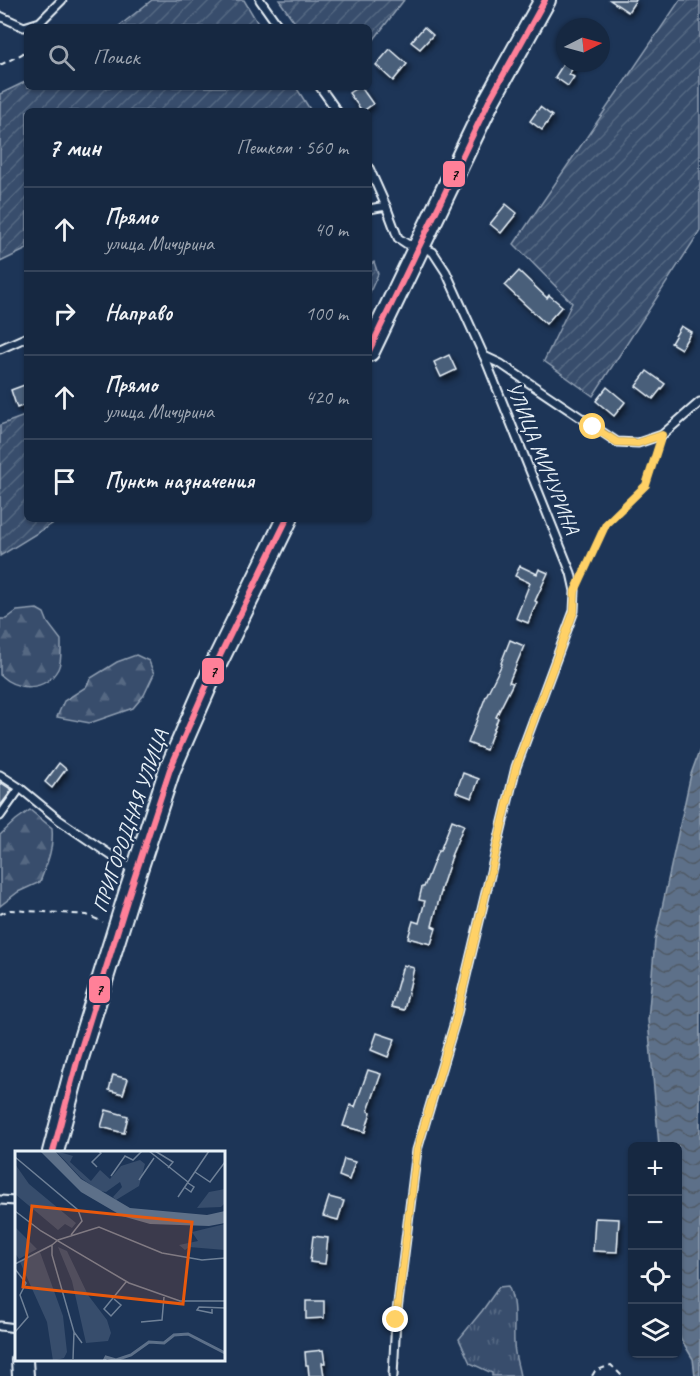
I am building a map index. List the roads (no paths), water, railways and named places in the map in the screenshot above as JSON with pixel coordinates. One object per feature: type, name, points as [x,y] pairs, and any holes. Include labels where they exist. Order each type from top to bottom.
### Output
[{"type":"street","points":[[372,345],[490,99],[545,0]]},
{"type":"street","name":"ПРИГОРОДНАЯ УЛИЦА","points":[[53,1151],[78,1058],[118,927],[170,769],[216,664],[286,522]]},
{"type":"street","points":[[22,1361],[23,1376]]},
{"type":"lane","points":[[34,24],[40,22],[62,0]]},
{"type":"lane","points":[[261,0],[277,24]]},
{"type":"lane","points":[[0,16],[24,27]]},
{"type":"lane","points":[[323,90],[335,108]]},
{"type":"lane","name":"УЛИЦА МИЧУРИНА","points":[[372,175],[398,238],[407,244],[420,246],[433,252],[446,272],[484,356],[571,573],[575,591],[574,611],[516,767],[455,1022],[417,1150],[396,1320],[393,1376]]},
{"type":"lane","points":[[372,208],[386,206]]},
{"type":"lane","points":[[0,349],[24,338]]},
{"type":"lane","name":"УЛИЦА МИЧУРИНА","points":[[484,356],[501,364],[617,442],[638,443],[662,435],[700,402]]},
{"type":"lane","points":[[0,775],[59,820],[136,872]]},
{"type":"lane","points":[[0,816],[20,788]]},
{"type":"lane","points":[[0,1200],[15,1201]]},
{"type":"lane","points":[[0,1326],[15,1328]]},
{"type":"water","points":[[700,749],[700,1376],[695,1376],[693,1359],[682,1341],[682,1142],[659,1142],[648,1020],[655,940],[691,774]]}]
